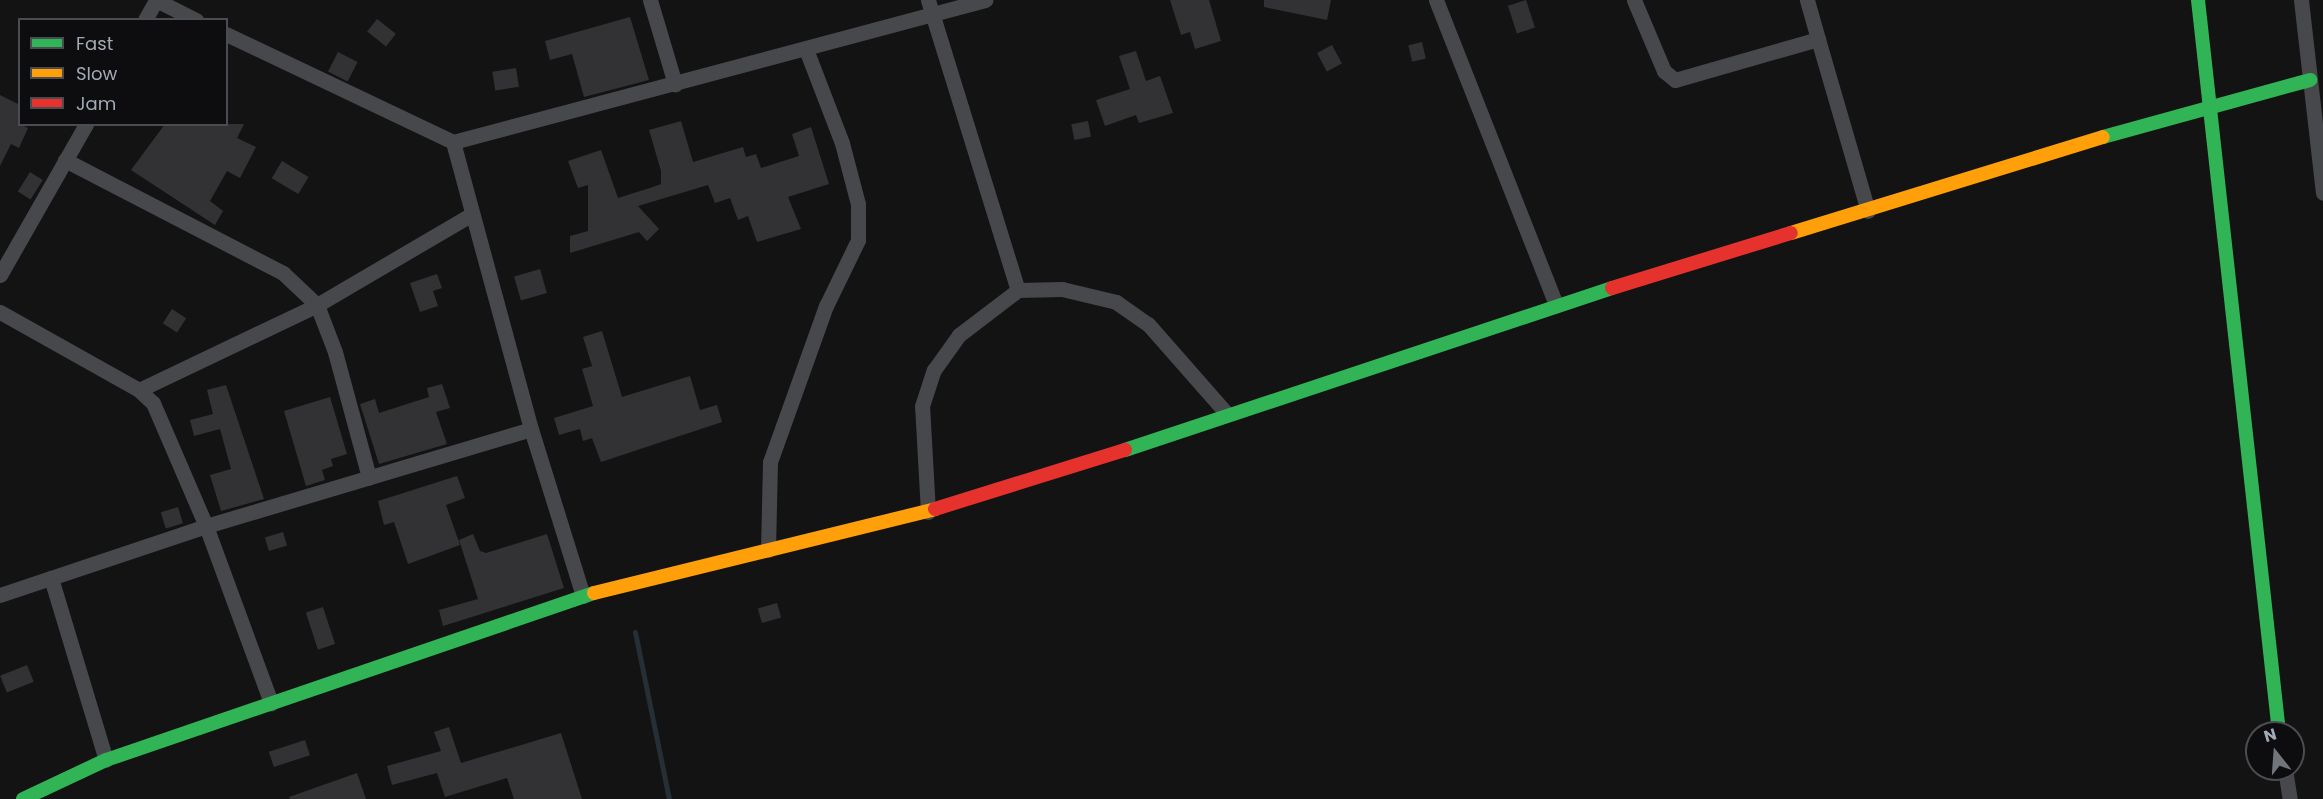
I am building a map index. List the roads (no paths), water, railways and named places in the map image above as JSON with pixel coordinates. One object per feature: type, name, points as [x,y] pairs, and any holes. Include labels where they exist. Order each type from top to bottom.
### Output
[{"type":"street","points":[[146,18],[156,0],[192,18]]},
{"type":"street","points":[[650,0],[675,84]]},
{"type":"street","points":[[928,0],[1018,290]]},
{"type":"street","points":[[228,35],[453,142],[933,16],[985,0]]},
{"type":"street","points":[[1436,0],[1556,305]]},
{"type":"street","points":[[1634,0],[1664,71],[1675,80],[1818,39]]},
{"type":"street","points":[[1807,0],[1868,211]]},
{"type":"street","points":[[2198,0],[2277,721]]},
{"type":"street","points":[[2301,0],[2323,193]]},
{"type":"street","points":[[768,550],[770,462],[826,306],[858,240],[858,204],[842,142],[806,49]]},
{"type":"street","points":[[23,799],[106,760],[583,596],[928,512],[1556,305],[2211,104],[2310,80]]},
{"type":"street","points":[[0,275],[85,126]]},
{"type":"street","points":[[453,142],[531,429],[583,596]]},
{"type":"street","points":[[65,160],[284,273],[317,305],[335,352],[369,477]]},
{"type":"street","points":[[139,390],[317,305],[472,214]]},
{"type":"street","points":[[928,512],[922,406],[934,370],[959,335],[1018,290],[1062,289],[1116,302],[1148,324],[1227,414]]},
{"type":"street","points":[[0,312],[139,390],[162,419],[206,526],[271,703]]},
{"type":"street","points":[[0,595],[206,526],[531,429]]},
{"type":"street","points":[[51,578],[106,760]]},
{"type":"street","points":[[2287,781],[2290,799]]},
{"type":"waterway","points":[[635,632],[669,799]]}]
